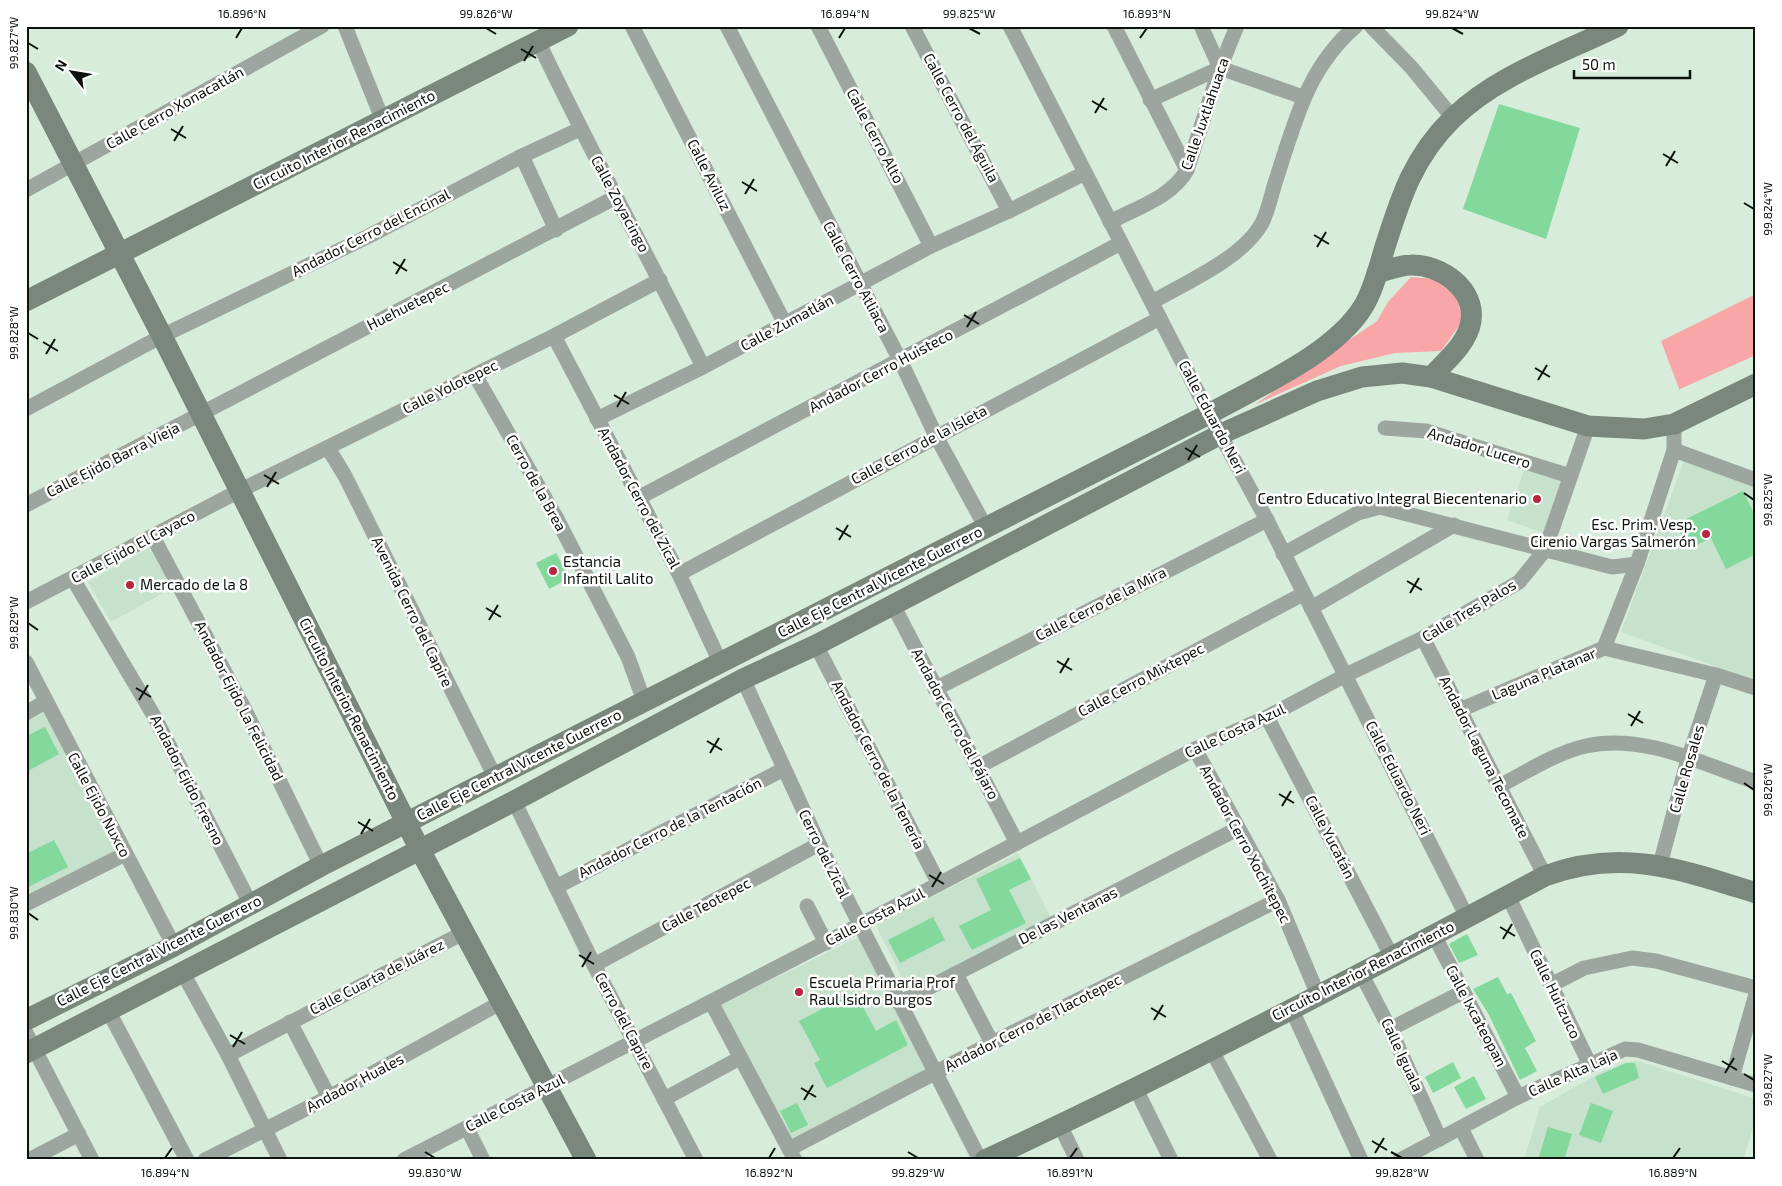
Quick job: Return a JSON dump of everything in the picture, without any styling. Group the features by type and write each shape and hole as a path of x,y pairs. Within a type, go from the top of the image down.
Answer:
{"main road":[{"name":"Circuito Interior Renacimiento","path":"119,254 568,26"},
{"name":"Calle Eje Central Vicente Guerrero","path":"26,1020 174,946 321,866 1210,414 1321,350 1345,329 1363,306 1377,273 1399,203 1419,158 1453,118 1481,96 1512,77 1618,26"},
{"name":"Circuito Interior Renacimiento","path":"26,72 162,336 406,823 586,1160"},
{"path":"26,302 119,254"},
{"path":"1377,273 1410,265 1430,267 1455,280 1463,290 1470,307 1471,322 1459,347 1431,377"},
{"name":"Calle Eje Central Vicente Guerrero","path":"29,1045 109,1012 514,801 743,679 893,606 1221,434 1316,391 1362,378 1402,373 1431,377 1588,426 1644,429 1674,424 1756,384"},
{"name":"Circuito Interior Renacimiento","path":"985,1160 1060,1125 1318,995 1545,876 1569,867 1599,862 1660,865 1756,893"}],"street":[{"name":"Calle Cerro Xonacatlán","path":"26,190 322,26"},
{"path":"345,26 383,121"},
{"name":"Calle Aviluz","path":"632,26 785,324"},
{"name":"Calle Cerro Atliaca","path":"727,26 859,285 901,362 936,436 986,528"},
{"name":"Calle Cerro Alto","path":"818,26 932,246"},
{"name":"Calle Cerro del Águila","path":"912,26 1009,211"},
{"name":"Calle Eduardo Neri","path":"1010,26 1110,222 1267,520 1468,917"},
{"path":"1114,26 1187,170"},
{"path":"1201,26 1220,68"},
{"name":"Calle Juxtlahuaca","path":"1110,222 1171,189 1182,179 1187,170 1220,68 1237,26"},
{"path":"1152,302 1223,261 1243,246 1262,223 1303,97 1336,43 1356,26"},
{"path":"1370,26 1411,67 1453,118"},
{"name":"Calle Zoyacingo","path":"538,41 580,129 704,366"},
{"path":"1150,100 1220,68 1303,97"},
{"name":"Andador Cerro del Encinal","path":"26,409 162,336 369,236 522,156 580,129"},
{"path":"522,156 556,230"},
{"name":"Calle Zumatlán","path":"597,419 704,366 932,246 1009,211 1085,173"},
{"name":"Huehuetepec","path":"200,415 616,197"},
{"name":"Andador Cerro Huisteco","path":"640,497 901,362 1121,243"},
{"name":"Calle Yolotepec","path":"239,491 554,336 660,280"},
{"name":"Calle Cerro de la Isleta","path":"678,574 1160,318"},
{"name":"Andador Cerro del Zical","path":"554,336 640,497 720,662"},
{"name":"Cerro de la Brea","path":"475,375 557,519 628,657 644,701"},
{"name":"Calle Ejido Barra Vieja","path":"26,505 200,415"},
{"name":"Laguna Platanar","path":"1460,710 1604,648 1637,564 1674,450 1674,424"},
{"name":"Calle Tres Palos","path":"1346,675 1423,638 1519,582 1545,550 1588,426"},
{"name":"Andador Lucero","path":"1386,428 1426,431 1570,476"},
{"name":"Avenida Cerro del Capire","path":"328,448 349,485 495,777"},
{"path":"1674,450 1756,480"},
{"name":"Calle Ejido El Cayaco","path":"26,602 239,491"},
{"path":"1283,554 1358,513 1380,507 1612,567 1637,564"},
{"name":"Calle Cerro de la Mira","path":"935,689 1267,520"},
{"path":"1311,608 1454,526"},
{"name":"Andador Ejido La Felicidad","path":"153,537 244,708 321,866"},
{"name":"Andador Ejido Fresno","path":"73,579 154,716 251,904"},
{"name":"Calle Cerro Mixtepec","path":"978,767 1304,594"},
{"name":"Andador Cerro del Pájaro","path":"893,606 1017,843"},
{"name":"Andador Laguna Tecomate","path":"1423,638 1545,876"},
{"name":"Andador Cerro de la Tenería","path":"816,645 939,884"},
{"path":"1604,648 1716,675 1756,688"},
{"name":"Calle Ejido Nuxco","path":"26,662 45,702 174,946"},
{"name":"Calle Costa Azul","path":"404,1160 859,926 1195,749 1267,717 1346,675"},
{"name":"Calle Rosales","path":"1660,865 1688,759 1716,675"},
{"name":"Cerro del Zical","path":"743,679 859,926 980,1160"},
{"path":"26,713 45,702"},
{"name":"Calle Yucatán","path":"1267,717 1392,957"},
{"path":"1499,786 1556,757 1586,746 1612,743 1658,748 1756,782"},
{"name":"Andador Cerro Xochitepec","path":"1195,749 1237,829 1278,900 1318,995"},
{"name":"Andador Cerro de la Tentación","path":"556,886 784,769"},
{"name":"Cerro del Capire","path":"514,801 594,965 696,1160"},
{"name":"De las Ventanas","path":"899,1003 1237,829"},
{"name":"Calle Teotepec","path":"594,965 819,844"},
{"path":"26,904 125,854"},
{"name":"Calle Huitzuco","path":"1508,896 1590,1064"},
{"name":"Andador Cerro de Tlacotepec","path":"792,1154 992,1043 1278,900"},
{"path":"807,906 826,943"},
{"name":"Calle Cuarta de Juárez","path":"228,1055 465,932"},
{"name":"Calle Ixcateopan","path":"1434,935 1518,1097"},
{"path":"1551,985 1584,968 1632,958 1656,961 1756,988"},
{"path":"183,973 267,1129 280,1160"},
{"name":"Calle Iguala","path":"1361,973 1390,1029 1440,1139"},
{"path":"956,974 992,1043"},
{"path":"1390,1029 1463,992"},
{"path":"1732,1078 1756,994"},
{"name":"Andador Huales","path":"205,1160 329,1098 502,1002"},
{"path":"712,1002 792,1154"},
{"path":"1291,1008 1361,1160"},
{"path":"109,1012 187,1160"},
{"path":"290,1022 329,1098"},
{"path":"29,1045 92,1160"},
{"path":"1211,1049 1270,1160"},
{"name":"Calle Alta Laja","path":"1400,1160 1518,1097 1625,1049 1638,1050 1756,1085"},
{"path":"664,1099 740,1058"},
{"path":"1135,1087 1171,1160"},
{"path":"1060,1125 1077,1160"},
{"path":"467,1128 483,1160"},
{"path":"1461,1128 1477,1160"},
{"path":"29,1160 79,1134"}],"shaded area":[{"path":"1411,277 1434,279 1457,296 1463,320 1441,351 1395,353 1341,366 1254,405 1377,321 1388,302"},
{"path":"1756,294 1756,355 1680,389 1680,391 1661,341"},
{"name":"Esc. Prim. Vesp. Cirenio Vargas Salmerón","path":"1684,461 1756,488 1756,681 1621,632"},
{"name":"Centro Educativo Integral Biecentenario","path":"1526,464 1567,478 1547,534 1507,520"},
{"name":"Mercado de la 8","path":"149,548 172,588 111,622 88,582"},
{"path":"43,709 117,851 26,897 26,718"},
{"path":"1018,853 1051,918 909,991 876,926"},
{"path":"859,937 930,1073 790,1146 718,1006"},
{"path":"1638,1061 1756,1099 1756,1118 1743,1160 1524,1160 1540,1107 1603,1071 1626,1062"}],"building":[{"path":"1499,104 1580,128 1546,239 1463,209"},
{"path":"1743,491 1756,518 1756,554 1726,569 1711,538 1688,549 1676,524"},
{"name":"Estancia Infantil Lalito","path":"556,553 570,578 549,589 536,563"},
{"path":"45,727 59,754 26,772 26,736"},
{"path":"54,840 68,867 26,888 26,854"},
{"path":"1020,858 1031,879 1009,890 1026,923 972,950 959,926 991,910 976,879"},
{"path":"933,917 945,940 900,963 888,940"},
{"path":"1467,934 1478,955 1459,963 1449,944"},
{"path":"1498,977 1507,994 1511,993 1536,1041 1525,1048 1537,1071 1520,1080 1489,1015 1473,989"},
{"path":"855,992 876,1031 896,1020 908,1045 827,1088 814,1063 820,1060 799,1021"},
{"path":"1453,1062 1461,1078 1433,1093 1425,1077"},
{"path":"1626,1063 1635,1063 1639,1078 1603,1094 1595,1077"},
{"path":"1474,1076 1486,1099 1466,1109 1454,1087"},
{"path":"797,1103 808,1125 791,1133 780,1111"},
{"path":"1591,1103 1613,1111 1601,1143 1579,1135"},
{"path":"1548,1127 1572,1134 1564,1160 1538,1160"}],"place":[{"name":"Centro Educativo Integral Biecentenario","path":"1537,499"},
{"name":"Esc. Prim. Vesp. Cirenio Vargas Salmerón","path":"1706,534"},
{"name":"Estancia Infantil Lalito","path":"553,571"},
{"name":"Mercado de la 8","path":"130,585"},
{"name":"Escuela Primaria Prof Raul Isidro Burgos","path":"799,992"}]}
